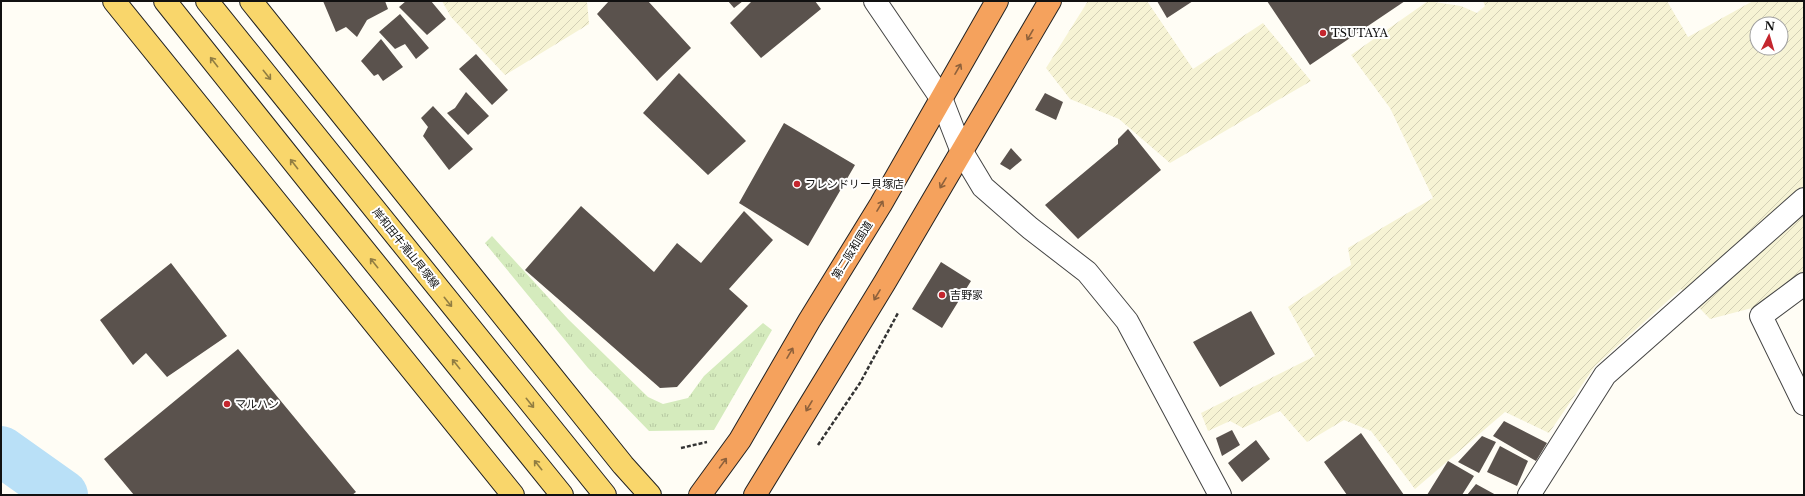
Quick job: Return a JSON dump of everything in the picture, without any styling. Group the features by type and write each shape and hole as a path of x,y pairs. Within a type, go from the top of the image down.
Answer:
{"highway":[{"name":"第二阪和国道","path":"700,495 740,440 809,321 880,204 997,1"},
{"path":"755,495 962,152 1050,1"}],"main road":[{"path":"114,1 513,495"},
{"path":"165,1 562,495"},
{"name":"岸和田牛滝山貝塚線","path":"208,1 605,495"},
{"path":"250,1 613,453 650,495"}],"street":[{"path":"875,1 941,98 962,152 983,186 1030,228 1087,272 1127,322 1220,495"},
{"path":"1528,495 1605,375 1804,199"},
{"path":"1804,284 1761,316 1804,404"}],"shaded area":[{"path":"442,1 587,1 589,24 505,75 451,17"},
{"path":"1088,1 1147,1 1193,69 1263,23 1311,81 1170,163 1119,119 1070,99 1046,68"},
{"path":"1428,1 1461,6 1477,13 1485,6 1483,1 1667,1 1688,37 1753,1 1804,1 1804,272 1752,308 1710,319 1681,289 1595,366 1549,433 1505,412 1415,489 1371,431 1344,420 1307,442 1280,411 1243,428 1230,421 1208,431 1201,413 1315,356 1288,307 1351,265 1348,248 1433,198 1390,108 1351,55"}],"green space":[{"path":"492,236 568,319 648,397 663,404 688,398 704,376 763,323 772,330 714,430 649,431 588,368 485,243"}],"building":[{"path":"323,1 385,1 388,9 367,20 357,37 346,27 336,32"},
{"path":"406,1 431,1 446,19 427,35 399,7"},
{"path":"609,1 648,1 691,48 657,81 597,14"},
{"path":"728,1 743,1 734,8"},
{"path":"752,1 815,1 821,9 761,58 730,23"},
{"path":"1157,1 1193,1 1167,18"},
{"name":"TSUTAYA","path":"1267,1 1405,1 1310,65"},
{"path":"400,14 429,48 416,59 405,44 395,49 379,32"},
{"path":"381,39 403,67 383,81 378,74 374,76 361,61"},
{"path":"476,54 508,90 492,105 459,69"},
{"path":"679,73 746,141 708,175 643,113"},
{"path":"466,92 489,116 468,135 447,113 455,108"},
{"path":"1045,93 1063,102 1056,120 1035,110"},
{"path":"433,106 473,149 449,170 423,136 428,127 421,118"},
{"name":"フレンドリー貝塚店","path":"784,123 855,165 808,246 739,203"},
{"path":"1128,129 1161,170 1078,239 1045,205 1118,144 1118,139"},
{"path":"1011,148 1022,160 1010,170 1000,164"},
{"path":"581,206 654,272 677,243 701,263 744,211 773,240 729,289 748,306 677,387 660,388 525,270"},
{"name":"吉野家","path":"941,262 971,281 942,328 912,309"},
{"path":"171,263 227,336 167,377 146,353 133,365 100,320"},
{"path":"1251,311 1275,354 1220,387 1193,342"},
{"name":"マルハン","path":"238,349 356,492 352,495 134,495 104,459"},
{"path":"1504,421 1547,443 1536,461 1493,436"},
{"path":"1232,430 1240,445 1222,456 1216,438"},
{"path":"1361,433 1404,495 1347,495 1324,462"},
{"path":"1482,436 1496,442 1479,473 1458,462"},
{"path":"1256,440 1270,459 1242,482 1228,463"},
{"path":"1500,446 1528,461 1517,486 1487,472"},
{"path":"1448,461 1474,476 1462,495 1427,495"},
{"path":"1476,484 1496,495 1467,495"}],"waterway":[{"path":"1,451 63,495"}],"place":[{"name":"TSUTAYA","path":"1323,33"},
{"name":"フレンドリー貝塚店","path":"797,184"},
{"name":"吉野家","path":"942,295"},
{"name":"マルハン","path":"227,404"}]}
